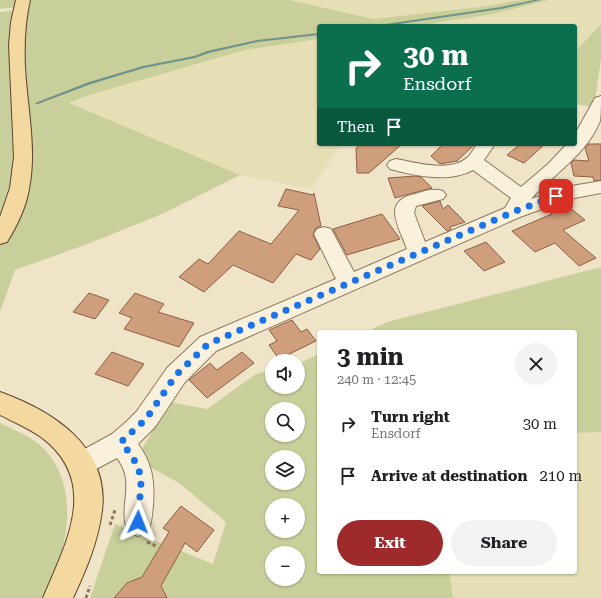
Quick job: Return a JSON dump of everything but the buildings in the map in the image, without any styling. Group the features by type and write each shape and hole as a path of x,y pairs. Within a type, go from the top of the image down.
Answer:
{"main road":[{"path":"0,237 17,201 21,181 22,145 16,37 23,0"},
{"path":"0,403 51,430 62,440 82,465 88,486 87,520 74,564 58,598"}],"street":[{"path":"577,143 594,120 601,101"},
{"path":"396,165 429,170 454,171 473,161 484,146"},
{"path":"517,204 574,146"},
{"path":"473,161 517,204"},
{"path":"82,465 121,442 146,419 176,375 208,344 419,253 517,204 601,187"},
{"path":"419,253 404,213 405,206 410,202 436,195"},
{"path":"324,234 349,283"},
{"path":"121,442 134,457 141,472 142,489 139,502 128,525"}],"path":[{"path":"110,525 128,525"}],"shaded area":[{"path":"289,0 521,0 488,6 374,19"},
{"path":"549,0 601,0 601,24 577,50 577,24 428,24 493,14"},
{"path":"317,39 317,146 341,146 311,189 240,175 68,104 89,95 245,50"},
{"path":"601,432 601,598 453,598 449,574 577,574 577,433"}],"green space":[{"path":"0,0 289,0 374,19 488,6 521,0 549,0 493,14 428,24 317,24 317,39 245,50 89,95 69,103 240,175 162,214 85,245 15,270 0,312 0,12 28,9 29,6 0,9"},
{"path":"601,24 601,59 594,107 577,104 577,50"},
{"path":"601,267 601,432 577,433 577,330 370,330 387,322"},
{"path":"317,355 317,574 449,574 453,598 90,598 115,524 213,564 226,522 179,483 148,466 142,457 143,447 170,402 207,409 256,374 265,372 265,394 305,394 305,361"},
{"path":"0,423 40,445 54,461 62,479 66,499 67,520 64,541 52,580 43,598 0,598"}],"waterway":[{"path":"393,24 501,8 539,0"},
{"path":"37,103 90,83 143,67 195,57 208,52 257,41 317,34"}],"route":[{"path":"138,522 139,502 142,489 141,472 134,457 121,442 146,419 157,405 176,375 208,344 513,212 556,196"}]}
